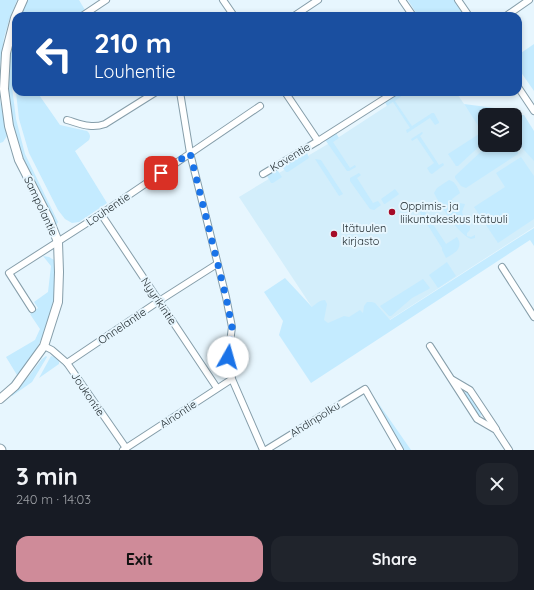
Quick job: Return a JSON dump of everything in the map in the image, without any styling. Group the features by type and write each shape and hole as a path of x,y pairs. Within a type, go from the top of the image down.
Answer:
{"street":[{"name":"Sampolantie","path":"18,12 23,0"},
{"path":"88,12 106,0"},
{"path":"224,0 232,12"},
{"path":"300,12 318,0"},
{"path":"402,0 410,12"},
{"path":"458,0 466,12"},
{"path":"512,12 529,0"},
{"name":"Sampolantie","path":"0,399 15,386 44,346 58,302 59,272 58,242 49,219 19,160 9,126 4,89 6,53 12,30"},
{"path":"522,92 532,103 534,111"},
{"path":"68,120 97,127 105,124 150,96"},
{"path":"181,96 190,153 226,297 232,327 228,357 232,379 264,450"},
{"path":"288,96 318,141"},
{"name":"Kaventie","path":"263,174 389,96"},
{"name":"Louhentie","path":"32,309 9,273 101,214 260,106"},
{"name":"Nyyrikintie","path":"101,214 217,388"},
{"name":"Onnelantie","path":"68,363 159,301 217,264"},
{"path":"502,267 534,317"},
{"name":"Joukontie","path":"44,346 52,350 68,363 124,449"},
{"path":"430,346 477,419 496,430"},
{"name":"Ainontie","path":"124,449 232,379"},
{"path":"452,379 470,390 509,450"},
{"name":"Ahdinpolku","path":"264,450 365,388 400,450"}],"shaded area":[{"path":"0,0 17,0 4,38 0,65"},
{"path":"26,0 79,0 85,10 84,12 21,12"},
{"path":"408,0 454,0 462,12 416,12"},
{"path":"12,43 12,96 16,119 25,154 58,222 56,225 54,224 21,153 12,122 8,88 9,55"},
{"path":"534,44 534,91 522,74 522,52"},
{"path":"16,96 40,96 60,125 87,131 90,137 89,140 75,151 107,203 79,222 72,223 65,219 58,210 29,153 19,119"},
{"path":"392,96 402,96 395,101 412,126 432,113 434,113 439,123 435,125 430,118 407,133 406,130 410,128 393,102 387,106 385,101"},
{"name":"Oppimis- ja liikuntakeskus Itätuuli","path":"402,96 459,96 478,125 478,152 522,152 522,119 534,137 534,227 341,351 239,197 333,141"},
{"path":"0,100 7,136 3,142 0,143"},
{"path":"464,104 494,108 478,108 478,126"},
{"path":"522,115 524,115 534,131 534,161 522,148"},
{"path":"422,132 423,133 420,136 439,165 443,163 444,165 432,174 427,168 434,163 417,138 412,141 411,139"},
{"path":"336,133 339,138 333,142 350,168 355,165 356,167 349,171 347,171 326,141 326,139"},
{"path":"478,135 478,147 458,166 456,166 448,154"},
{"path":"306,150 309,158 286,172 283,168 284,165"},
{"path":"481,152 518,152 518,154 466,188 461,186 455,176"},
{"path":"521,157 534,176 534,219 498,243 474,207 505,187 496,173"},
{"path":"315,159 321,160 343,194 339,196"},
{"path":"276,170 282,177 271,183 267,176"},
{"path":"359,173 361,175 357,178 373,203 378,201 381,205 374,210 370,209 350,181 350,178"},
{"path":"449,180 455,183 460,193 452,199 453,202 465,204 462,212 466,225 470,226 467,236 471,237 475,235 475,238 471,239 466,237 461,232 445,212 434,193 437,188"},
{"path":"395,189 399,194 384,204 381,199"},
{"path":"419,207 423,209 446,244 457,237 460,244 458,250 446,258 442,248 417,208"},
{"path":"534,228 534,246 530,240 311,383 279,335 283,321 264,292 285,278 312,307 319,301 325,300 327,304 324,320 328,323 344,316 349,317 360,310 363,313 364,306 367,302 375,303 390,320"},
{"path":"43,256 54,260 55,282 52,306 46,328 35,352 29,362 17,375 6,357 35,340 40,329 30,314 38,308 34,302 48,292 51,266"},
{"path":"447,262 456,276 438,288 429,275"},
{"path":"423,279 430,288 412,298 391,316 389,316 380,306"},
{"path":"46,356 47,357 32,382 12,396 11,395"},
{"path":"51,356 58,358 59,364 39,378"},
{"path":"465,392 470,393 482,412 481,416 477,415 465,396"},
{"path":"374,397 411,450 404,450 373,398"}],"place":[{"name":"Oppimis- ja liikuntakeskus Itätuuli","path":"392,212"},
{"name":"Itätuulen kirjasto","path":"334,234"}],"route":[{"path":"161,173 190,153 226,297 232,327 228,357"}]}
